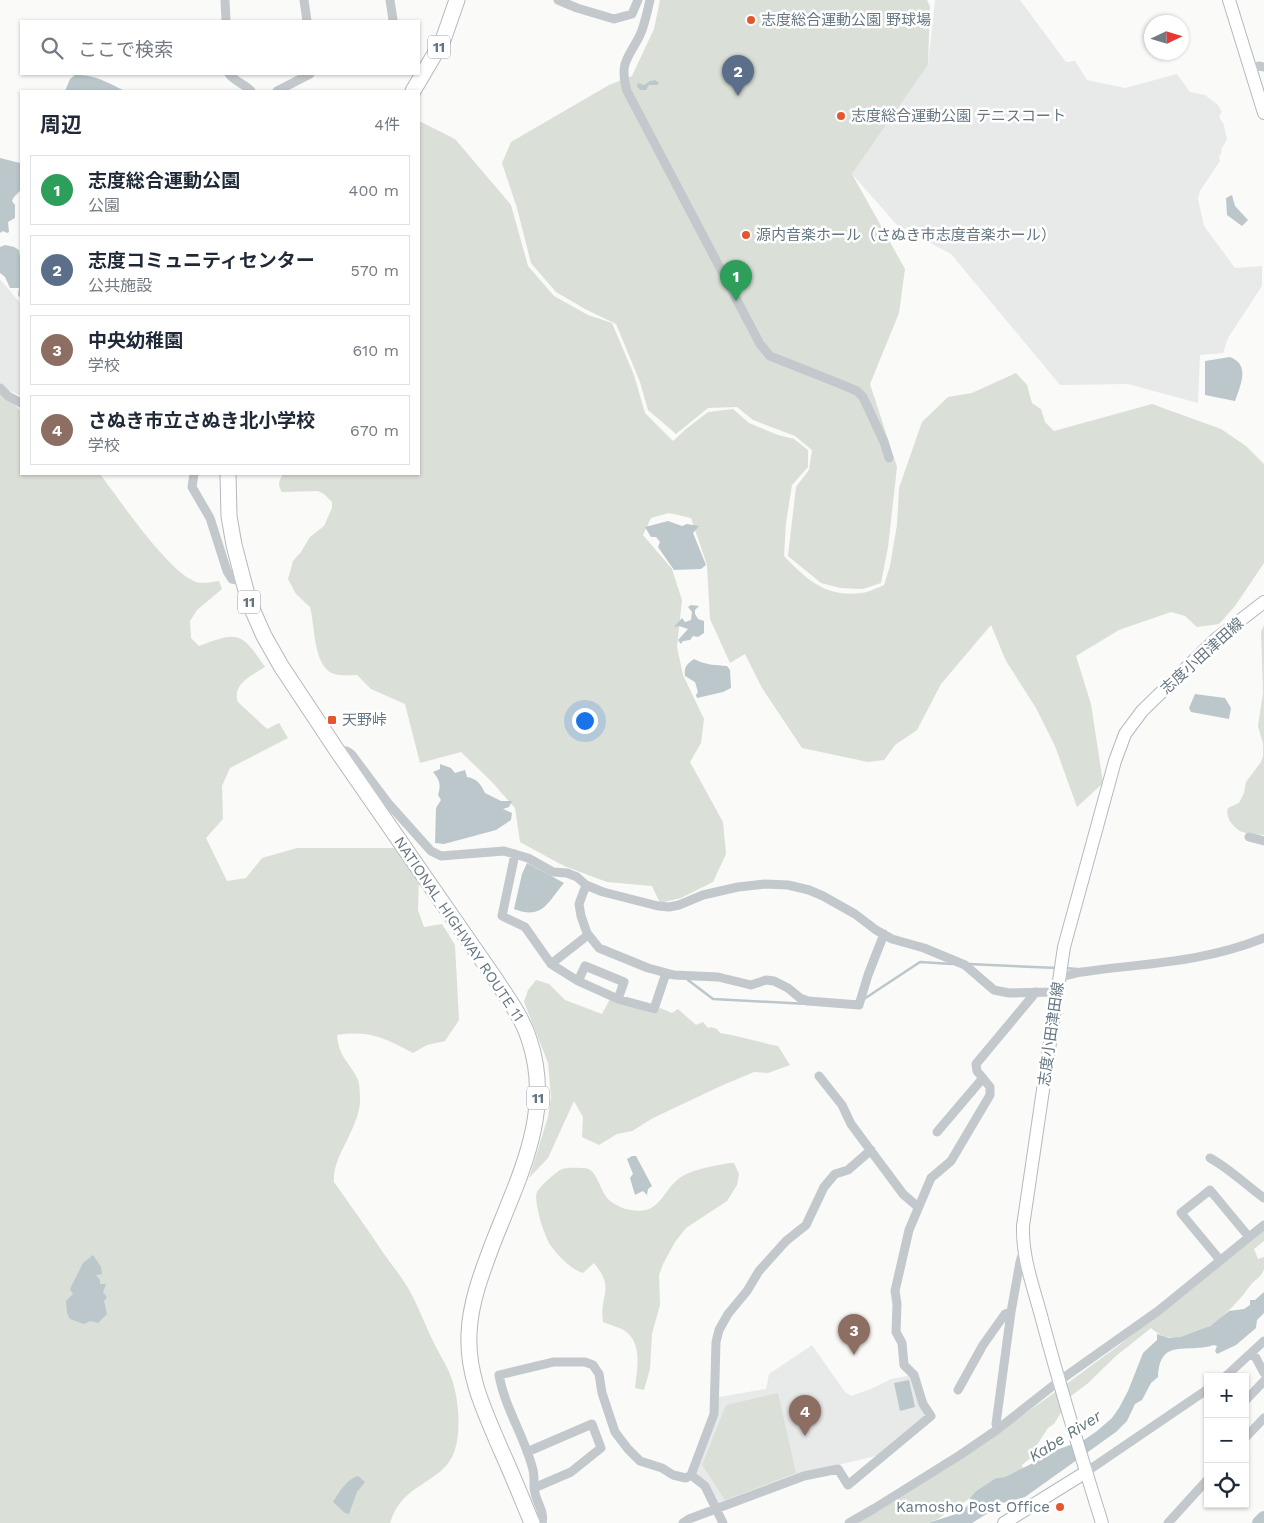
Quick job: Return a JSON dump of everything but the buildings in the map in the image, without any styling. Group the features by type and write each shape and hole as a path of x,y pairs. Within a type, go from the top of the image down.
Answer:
{"highway":[{"name":"11","path":"414,90 443,40 458,0"},
{"name":"NATIONAL HIGHWAY ROUTE 11","path":"228,475 229,516 242,581 264,636 281,666 338,752 496,980 519,1016 529,1039 538,1082 538,1104 534,1132 526,1158 482,1271 472,1310 469,1341 470,1365 482,1405 532,1523"}],"main road":[{"path":"1229,0 1264,113"},
{"name":"志度小田津田線","path":"1102,1523 1060,1384 1024,1251 1023,1226 1059,978 1071,917 1125,734 1142,711 1216,639 1264,602"},
{"path":"1004,1523 1085,1468"}],"street":[{"path":"225,0 226,20"},
{"path":"304,0 307,20"},
{"path":"390,0 393,20"},
{"path":"558,0 614,19 632,14 638,0"},
{"path":"650,0 640,35 623,66 627,91 760,344 770,356 857,391 863,396 884,442 888,458"},
{"path":"1251,70 1259,66 1264,67"},
{"path":"230,75 250,90"},
{"path":"278,90 308,75"},
{"path":"0,388 8,396 20,402"},
{"path":"194,475 192,487 210,518 227,571 232,579 242,581"},
{"path":"338,752 344,750 352,755 388,803 431,851 441,856 504,851 528,858 553,872 567,872 577,876 586,885 612,894 669,907 703,895 738,887 765,884 788,885 809,890 823,896 855,914 892,939 924,948 965,965 994,990 1008,993 1057,992"},
{"path":"1249,837 1264,842"},
{"path":"515,854 502,916 524,927 551,964 578,981 618,999 654,1009 666,973"},
{"path":"586,885 579,904 581,916 588,935 599,948 648,968 674,975 718,978 751,985 766,980 774,981 808,1001 859,1004 884,934"},
{"path":"551,964 588,935"},
{"path":"1059,978 1079,972 1153,965 1208,956 1239,948 1264,938"},
{"path":"578,981 585,966 624,982 618,999"},
{"path":"683,1523 804,1476 838,1469 848,1485 932,1416 923,1404 914,1376 904,1365 902,1344 895,1326 896,1291 904,1244 931,1178 950,1161 990,1095 990,1087 977,1071 976,1064 1036,992"},
{"path":"819,1076 842,1105 851,1124 903,1194 918,1207"},
{"path":"937,1132 983,1078"},
{"path":"542,1523 543,1515 534,1488 534,1473 528,1452 502,1391 498,1375 553,1362 585,1362 593,1365 599,1374 602,1393 614,1432 628,1449 640,1461 686,1478 691,1475 716,1404 716,1342 719,1330 728,1314 747,1291 759,1271 786,1241 806,1225 824,1187 835,1174 848,1170 871,1150"},
{"path":"1210,1158 1224,1166 1242,1183 1264,1198"},
{"path":"1220,1260 1181,1213 1210,1190 1249,1237"},
{"path":"849,1523 960,1455 998,1429 1158,1311 1264,1225"},
{"path":"998,1429 996,1424 1012,1312 1020,1262 1024,1251"},
{"path":"958,1390 983,1345 1006,1314 1012,1312"},
{"path":"1228,1373 1264,1341"},
{"path":"1251,1353 1264,1373"},
{"path":"1249,1397 1264,1381"},
{"path":"1085,1468 1204,1392"},
{"path":"1249,1434 1264,1418"},
{"path":"528,1452 592,1424 601,1448 571,1472 534,1488"},
{"path":"691,1475 705,1486 723,1523"},
{"path":"1168,1523 1204,1483"}],"shaded area":[{"path":"660,0 927,0 930,6 928,65 852,174 905,269 899,313 870,384 897,467 888,547 881,583 863,589 840,588 821,583 788,556 796,487 809,470 812,450 795,436 753,420 737,407 708,408 676,434 648,410 640,382 616,324 556,292 531,263 517,208 502,163 511,142 609,85 632,76 654,29"},
{"path":"935,0 1020,0 1066,62 1075,61 1087,80 1125,88 1177,74 1190,92 1205,95 1218,105 1222,112 1219,117 1224,125 1227,140 1221,149 1220,161 1200,191 1198,199 1204,226 1235,268 1262,266 1262,286 1228,338 1223,353 1200,355 1198,403 1128,384 1060,385 951,254 897,225 852,174 928,65"},
{"path":"75,75 82,75 107,82 123,90 65,90 70,79"},
{"path":"655,80 659,83 657,85 649,85 646,90 640,90 637,86 638,83 644,85"},
{"path":"420,122 455,139 511,205 528,266 554,296 588,315 612,323 634,375 645,413 673,441 708,412 733,409 749,423 778,435 794,439 808,450 808,467 792,485 786,523 784,556 800,572 827,590 849,594 873,590 884,585 890,566 897,525 899,488 922,422 948,397 972,393 1016,373 1027,385 1032,403 1041,409 1045,422 1054,431 1152,404 1221,429 1246,446 1264,464 1264,563 1235,606 1219,624 1197,627 1185,616 1171,612 1119,630 1076,656 1091,704 1103,783 1077,807 1055,746 1036,708 1006,661 991,625 941,684 917,730 895,745 884,760 868,762 802,748 762,688 745,654 730,663 710,619 707,565 691,518 669,513 651,518 643,535 672,569 682,600 677,647 683,675 704,719 701,743 690,762 723,822 726,854 713,882 681,898 660,903 652,886 607,882 564,866 520,842 515,808 461,752 420,763 405,704 371,689 357,675 336,675 327,670 318,654 310,607 296,594 288,579 293,561 310,537 324,526 332,508 332,502 318,491 282,492 279,487 282,475 420,475"},
{"path":"0,158 20,163 20,190 12,201 15,205 15,218 8,222 9,232 3,231 0,233"},
{"path":"1232,195 1235,206 1248,220 1242,226 1227,215 1226,198"},
{"path":"5,245 19,250 20,298 18,295 19,288 10,288 5,277 0,273 0,247"},
{"path":"0,279 20,303 20,396 4,388 0,383"},
{"path":"1230,357 1240,365 1242,370 1241,383 1235,401 1205,395 1205,361"},
{"path":"0,390 20,410 20,475 101,475 158,550 185,576 196,582 219,581 222,589 197,610 190,621 191,638 199,646 223,638 238,638 250,647 265,667 240,685 237,696 238,702 267,729 279,723 288,738 230,768 222,786 223,819 206,838 227,881 246,878 262,858 297,848 399,848 419,877 418,910 424,927 442,924 455,945 459,1020 445,1041 427,1045 413,1053 376,1036 358,1034 337,1035 342,1054 358,1080 360,1102 355,1123 334,1172 334,1182 412,1295 454,1385 458,1405 458,1437 453,1455 447,1465 403,1500 390,1523 0,1523"},
{"path":"668,521 682,526 687,524 699,526 693,533 706,565 701,569 674,570 658,547 660,542 656,537 651,537 645,527"},
{"path":"691,605 699,606 695,610 695,614 698,619 704,621 704,633 698,637 693,636 690,640 683,641 681,644 678,640 688,629 679,626 674,627 682,618 685,622 691,620 692,612 688,607"},
{"path":"1264,625 1264,835 1240,831 1230,821 1227,811 1228,808 1239,803 1244,793 1246,782 1261,762 1263,756 1263,744 1258,726 1263,693 1261,632"},
{"path":"694,659 706,664 727,666 730,670 731,688 723,692 697,698 698,692 695,682 685,676 686,666"},
{"path":"1195,694 1225,698 1231,708 1229,719 1191,712 1189,708"},
{"path":"440,764 451,768 455,773 465,770 467,777 478,782 485,793 501,801 512,801 509,807 503,809 512,813 511,820 496,830 444,844 435,843 436,808 441,800 438,795 439,783 433,772 440,769"},
{"path":"527,863 564,883 544,908 532,912 514,909 522,874"},
{"path":"536,980 549,984 565,1000 602,1014 610,999 654,1014 660,1008 672,1013 678,1009 696,1025 703,1022 708,1028 717,1029 720,1033 778,1046 790,1065 768,1073 754,1072 653,1118 632,1131 617,1134 599,1145 582,1137 583,1117 574,1101 548,1158 529,1178 548,1117 551,1097 548,1063 524,1002 528,990"},
{"path":"636,1156 652,1186 648,1189 647,1195 643,1191 635,1195 630,1178 633,1174 627,1159"},
{"path":"734,1163 739,1174 737,1185 727,1201 686,1228 675,1242 663,1264 659,1275 660,1305 652,1334 650,1369 644,1390 635,1388 637,1350 631,1336 625,1331 603,1322 602,1312 605,1286 601,1272 594,1263 583,1273 574,1269 554,1250 540,1220 536,1197 537,1192 548,1179 562,1169 585,1168 593,1172 611,1202 626,1209 638,1211 649,1209 657,1204 675,1182 686,1174"},
{"path":"1264,1228 1264,1241 1254,1249 1258,1259 1264,1257 1263,1272 1231,1309 1219,1319 1191,1335 1177,1338 1164,1336 1151,1328 1071,1396 1054,1424 1048,1428 1035,1448 1033,1456 1022,1465 1023,1469 1005,1477 996,1478 976,1491 963,1503 959,1503 938,1519 928,1523 857,1523 961,1458 1047,1398 1118,1346"},
{"path":"93,1255 101,1267 102,1274 96,1275 100,1280 100,1284 106,1284 103,1292 107,1297 104,1301 107,1314 98,1323 90,1321 84,1324 70,1319 67,1313 66,1301 73,1294 70,1289 83,1263"},
{"path":"1264,1292 1264,1313 1257,1320 1256,1328 1236,1345 1217,1354 1215,1351 1217,1346 1214,1345 1176,1349 1169,1352 1164,1356 1160,1365 1158,1377 1151,1383 1142,1400 1135,1404 1127,1421 1116,1432 1025,1497 995,1505 988,1513 972,1523 928,1523 962,1512 976,1491 996,1478 1005,1477 1043,1458 1048,1453 1084,1440 1097,1431 1112,1418 1119,1408 1143,1353 1157,1340 1157,1334 1169,1338 1181,1337 1210,1326 1229,1311 1244,1309 1250,1305 1250,1300 1255,1300"},
{"path":"812,1345 845,1392 851,1396 891,1379 912,1375 927,1416 880,1455 800,1474 719,1505 694,1474 719,1397 766,1389 769,1374"},
{"path":"909,1380 915,1407 900,1411 894,1383"},
{"path":"778,1393 796,1473 725,1500 702,1465 726,1405"},
{"path":"358,1476 365,1482 357,1492 349,1514 345,1513 333,1502 347,1483"}],"waterway":[{"path":"864,999 920,962 952,964"},
{"path":"968,964 1057,968"},
{"path":"1065,968 1077,969"},
{"path":"688,980 713,999 808,1004"},
{"path":"1259,1523 1264,1518"}],"place":[{"name":"志度総合運動公園 野球場","path":"751,20"},
{"name":"志度コミュニティセンター","path":"738,96"},
{"name":"志度総合運動公園 テニスコート","path":"841,116"},
{"name":"源内音楽ホール（さぬき市志度音楽ホール）","path":"746,235"},
{"name":"志度総合運動公園","path":"736,301"},
{"name":"天野峠","path":"332,720"},
{"name":"中央幼稚園","path":"854,1355"},
{"name":"さぬき市立さぬき北小学校","path":"805,1436"},
{"name":"Kamosho Post Office","path":"1060,1507"}],"water label":[{"name":"Kabe River","path":"1065,1436"}]}
